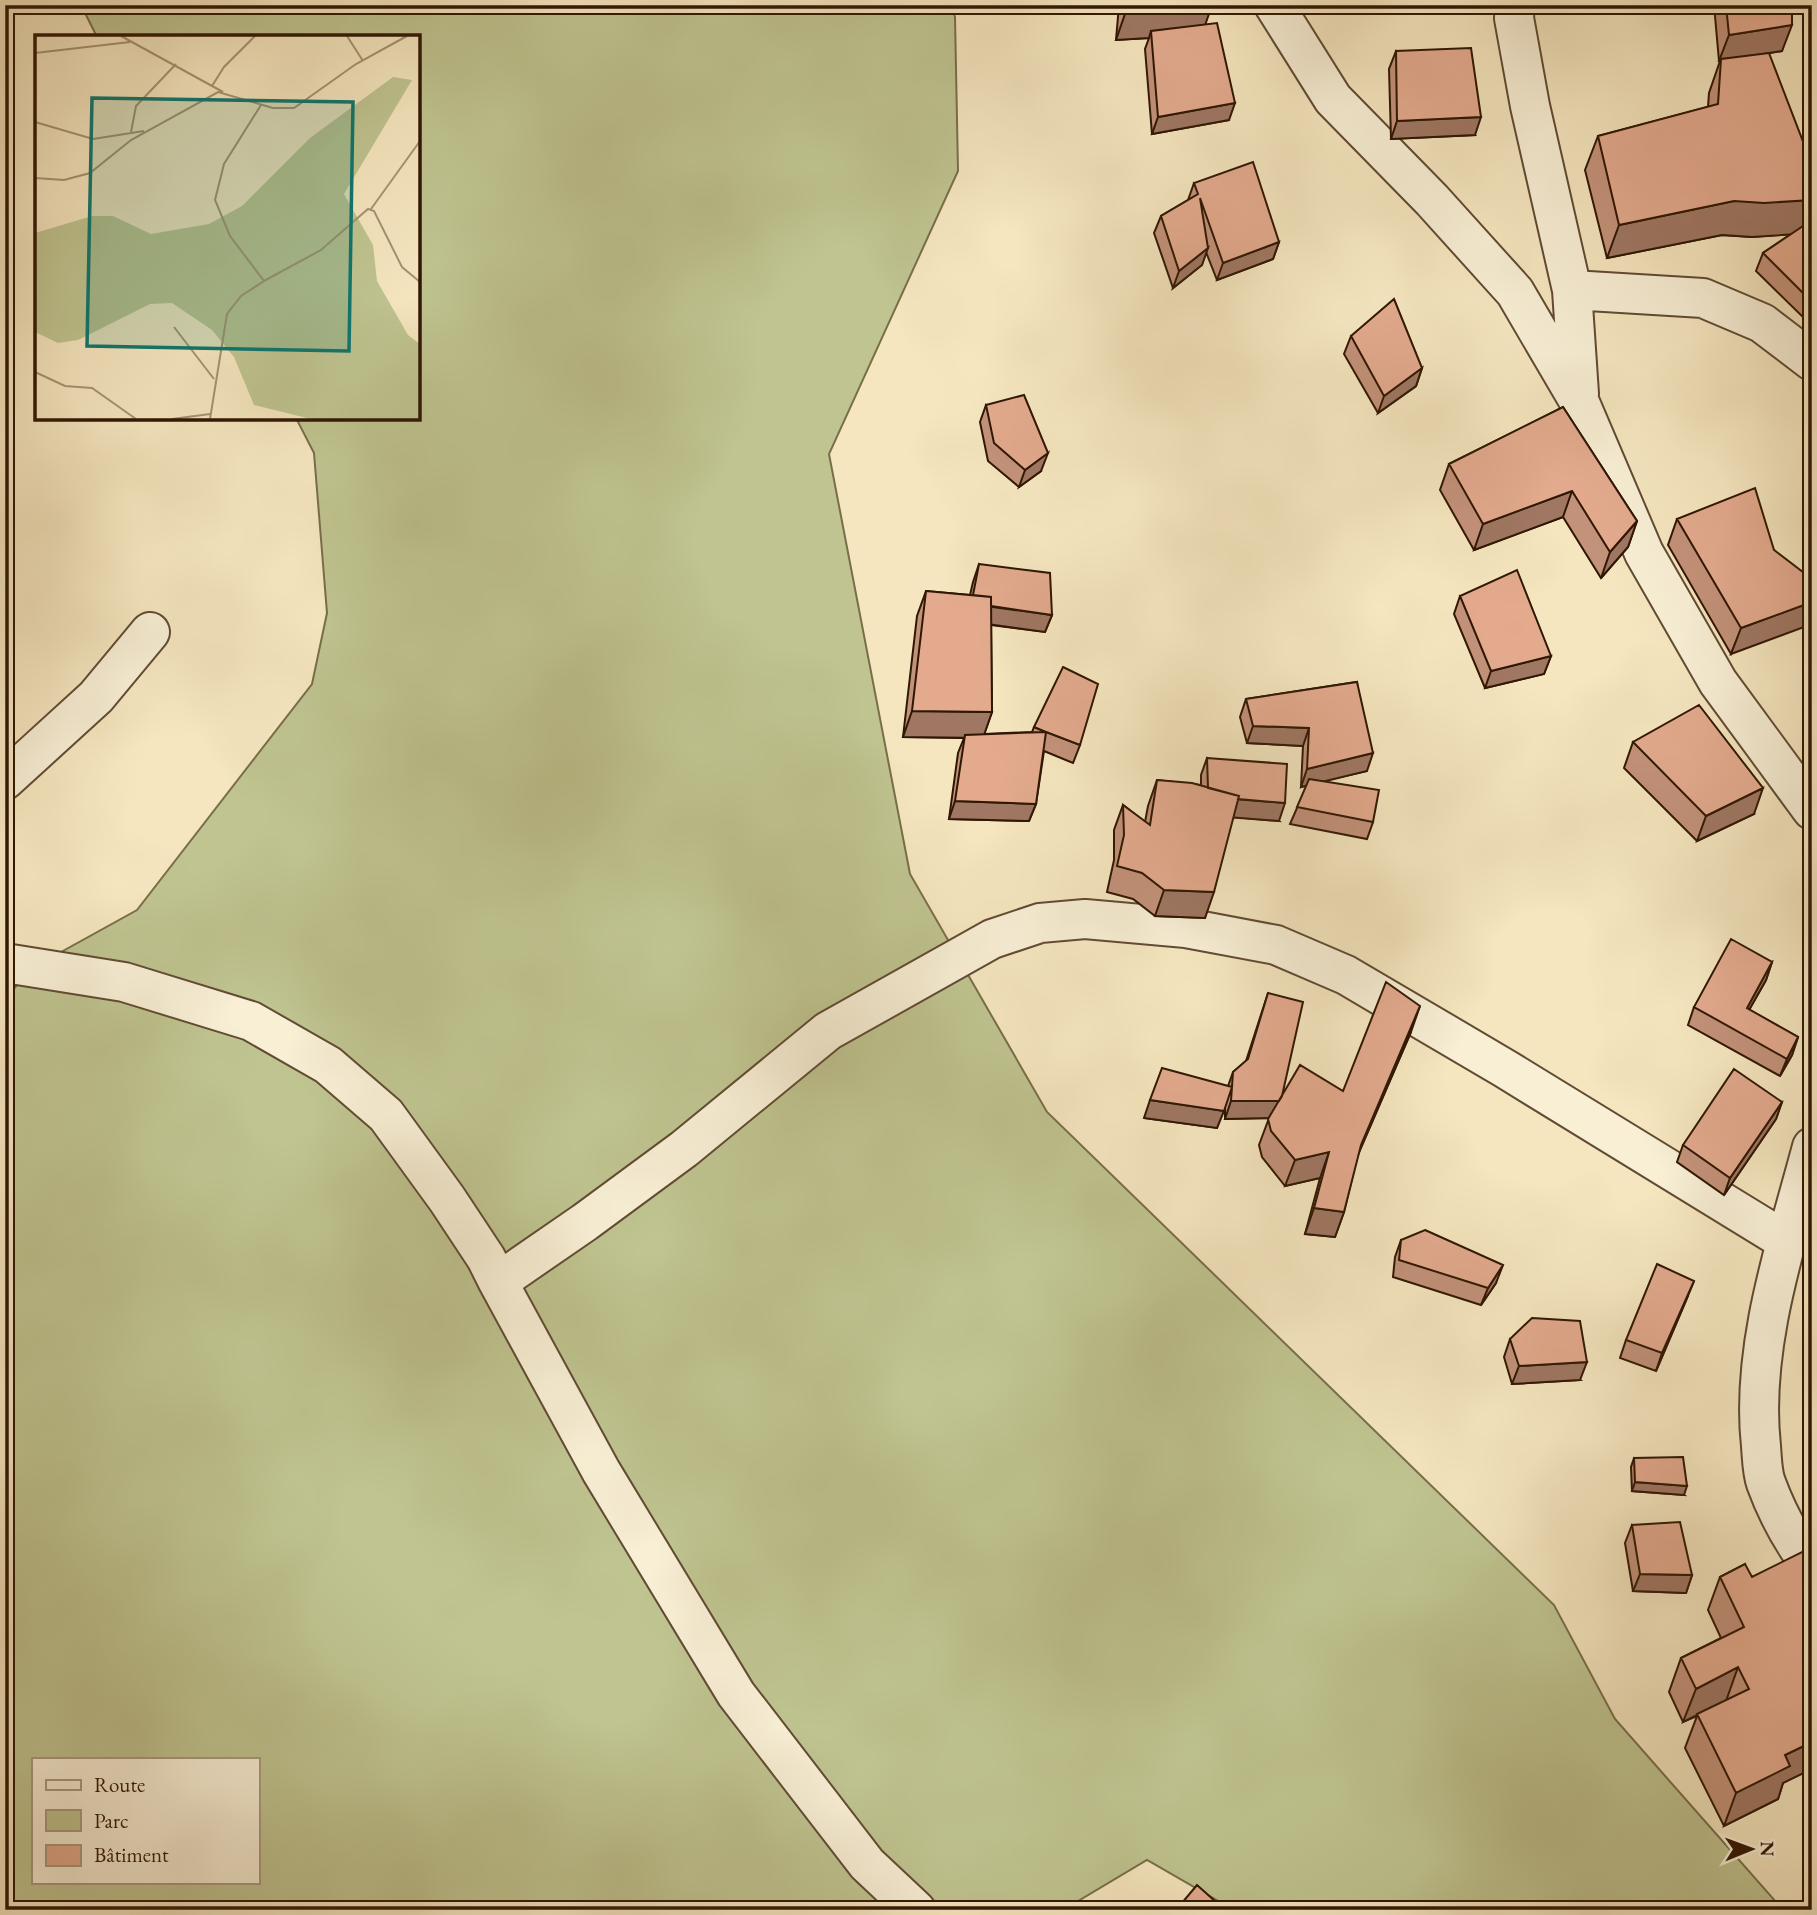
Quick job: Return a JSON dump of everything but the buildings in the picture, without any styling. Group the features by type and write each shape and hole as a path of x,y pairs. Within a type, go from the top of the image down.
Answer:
{"street":[{"path":"1274,5 1333,99 1432,200 1515,292 1580,403 1651,565 1718,682 1812,810"},
{"path":"1515,5 1514,18 1530,106 1573,290 1580,403"},
{"path":"1573,290 1703,298 1762,323 1812,361"},
{"path":"5,780 96,697 150,632"},
{"path":"498,1282 684,1149 828,1031 992,939 1040,923 1085,919 1186,928 1276,945 1346,975 1516,1075 1786,1241"},
{"path":"5,963 124,982 251,1021 328,1065 386,1115 486,1258 601,1471 736,1694 867,1864 916,1910"},
{"path":"1812,1147 1786,1241 1766,1331 1758,1416 1765,1480 1791,1539 1812,1567"}],"green space":[{"path":"81,5 951,5 955,17 958,171 829,454 910,874 1047,1112 1554,1605 1615,1719 1783,1910 1234,1910 1147,1860 1063,1910 5,1910 5,998 34,967 137,910 312,684 327,613 314,453 297,420 420,420 420,35 96,35"}]}
